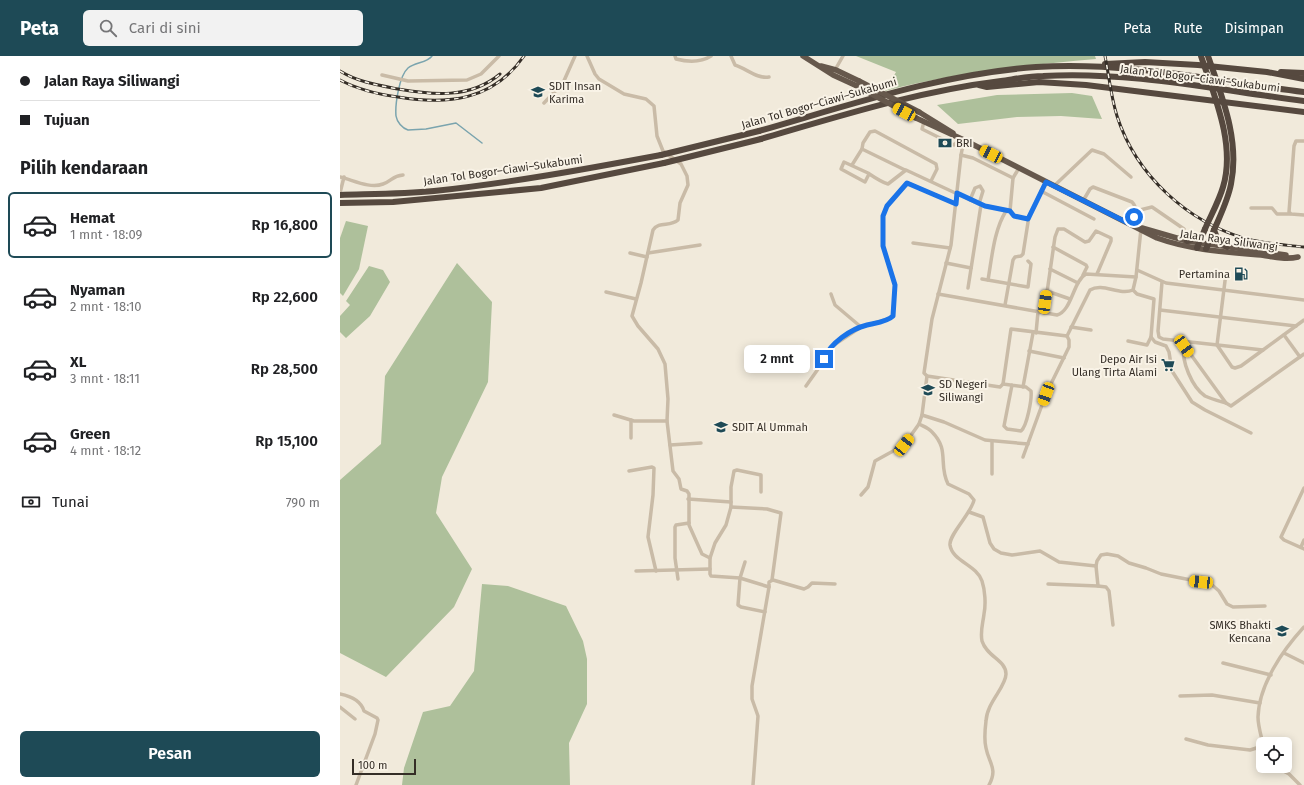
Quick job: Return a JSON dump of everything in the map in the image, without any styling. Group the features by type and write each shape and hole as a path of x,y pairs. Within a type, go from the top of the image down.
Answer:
{"highway":[{"name":"Jalan Raya Siliwangi","path":"803,56 1083,201 1163,240 1281,258 1301,258"},
{"path":"1198,246 1224,186 1226,147 1223,126 1201,56"},
{"path":"1207,247 1231,185 1233,150 1230,127 1208,56"},
{"path":"1094,67 1107,64 1145,62 1267,72 1304,73"},
{"name":"Jalan Tol Bogor–Ciawi–Sukabumi","path":"340,194 434,191 540,177 661,155 759,131 914,87 998,71 1037,67 1094,67 1186,74 1242,84 1304,92"},
{"path":"1267,72 1304,79"},
{"name":"Jalan Tol Bogor–Ciawi–Sukabumi","path":"340,203 393,202 434,199 542,188 664,163 760,139 880,105 975,84 1042,76 1094,76 1179,83 1240,93 1304,101"},
{"path":"975,84 987,87 1039,82 1086,86 1304,112"},
{"name":"Jalan Raya Siliwangi","path":"917,115 924,122 960,138"},
{"name":"Jalan Raya Siliwangi","path":"1139,228 1187,241 1198,246"},
{"path":"1214,230 1218,240 1227,247"},
{"path":"1187,241 1204,232"},
{"name":"Jalan Raya Siliwangi","path":"1207,247 1227,247 1276,253 1301,258"}],"street":[{"path":"382,75 408,81 452,81 473,78 480,74 499,56"},
{"path":"544,103 563,83 575,56"},
{"path":"587,56 594,74 602,81 624,94 644,98 652,103 655,109 657,136 663,151 681,164 686,173 688,185 680,203 678,220 674,223 659,225 654,228 652,232 648,255 632,312 633,319 658,349 665,364 668,399 667,421 674,473 679,479 681,489 688,492 689,523 702,554 710,558"},
{"path":"675,56 676,59 697,62 711,56"},
{"path":"731,56 736,65 745,68 761,78 769,77"},
{"path":"835,72 843,56"},
{"path":"924,122 922,130 954,146 960,138"},
{"path":"852,166 870,132 875,131 936,164 937,169 931,181"},
{"path":"861,495 868,487 875,461 904,445 919,424 922,415 927,376 924,373 932,319 950,248 961,155 960,138"},
{"path":"1290,214 1294,146 1296,141 1304,141"},
{"path":"862,149 980,205 1008,211 1014,216 1028,219"},
{"path":"1054,186 1092,150 1104,154 1131,177"},
{"path":"961,155 976,159 1013,178"},
{"path":"839,173 844,162 888,184 905,170"},
{"path":"988,280 998,228 1001,219 1008,211 1013,178 1019,168"},
{"path":"841,169 865,182 869,174"},
{"path":"340,194 342,177 360,183 381,184 395,176 403,175"},
{"path":"1005,305 1013,259 1023,254 1028,219 1046,182"},
{"path":"806,386 821,365 829,349 851,332 861,327 892,318 895,292 894,282 883,246 883,216 887,206 908,183 956,204"},
{"path":"968,288 983,191 980,186 975,188 970,200"},
{"path":"1083,201 1090,189 1095,187 1132,202 1135,205 1136,211 1130,224"},
{"path":"1041,191 1094,219"},
{"path":"1136,211 1152,207 1184,229"},
{"path":"1251,208 1272,208 1277,214 1304,215"},
{"path":"1044,313 1053,247 1056,232 1059,228 1085,242 1089,241 1096,231 1111,238 1097,274"},
{"path":"1133,290 1137,270 1139,228"},
{"path":"913,243 950,248"},
{"path":"630,253 648,255 700,245"},
{"path":"938,294 1054,315 1062,314 1083,275 1086,265 1053,247"},
{"path":"982,279 1028,286 1031,264 1028,261"},
{"path":"946,263 971,268"},
{"path":"1050,269 1078,283"},
{"path":"1137,270 1166,283 1304,300"},
{"path":"1083,275 1088,273 1136,277"},
{"path":"1226,273 1217,345 1232,367 1235,368 1241,366 1304,320"},
{"path":"1162,282 1158,334 1163,339 1263,350"},
{"path":"1023,457 1046,394 1064,358 1069,344 1067,336 1090,290 1094,287 1125,291 1133,290"},
{"path":"1128,341 1147,345 1151,337 1155,300 1152,297 1137,294 1133,290"},
{"path":"1047,291 1070,299"},
{"path":"606,292 636,299"},
{"path":"831,294 835,305 861,327"},
{"path":"1160,310 1296,326"},
{"path":"1023,387 1038,312"},
{"path":"1071,327 1091,330"},
{"path":"1003,384 1011,329 1067,336"},
{"path":"1151,337 1158,334"},
{"path":"1284,335 1300,358"},
{"path":"1151,337 1155,342 1166,346 1169,352 1172,370 1196,406 1251,433"},
{"path":"1181,340 1226,403"},
{"path":"1184,346 1184,363 1200,390 1208,397 1226,403 1230,406 1234,406 1304,354"},
{"path":"1029,351 1064,358"},
{"path":"927,376 999,387 1003,384 1012,385 1029,389 1031,395 1025,427 1021,431 1006,429 1004,424 1012,385"},
{"path":"614,415 631,420 667,421"},
{"path":"922,415 944,422 977,437 992,441 1028,444"},
{"path":"631,420 631,438"},
{"path":"919,424 931,431 942,445 944,471 948,484 974,498 969,512 951,538 950,545 957,557 976,572 981,579 985,608 981,628 982,640 989,654 1003,665 1006,673 1004,682 990,704 986,716 985,746 994,772 989,785"},
{"path":"992,441 992,474"},
{"path":"670,445 701,443"},
{"path":"629,471 651,467 654,468 654,495 648,537 656,571"},
{"path":"761,492 761,475 735,470 730,487 731,505 726,528 715,543 710,558 709,573 711,576 740,578 769,587"},
{"path":"1304,488 1281,537 1284,540 1302,548 1304,540"},
{"path":"688,499 781,513 772,580 769,582 752,686 752,698 758,716 753,785"},
{"path":"969,512 983,517 990,543 994,549 1001,553 1012,555 1040,551 1059,562 1096,566"},
{"path":"678,579 676,569 675,526 689,523"},
{"path":"1098,586 1096,562 1101,555 1107,554 1118,556 1129,563 1158,573 1210,584 1219,591 1227,604 1233,607 1265,606"},
{"path":"745,562 740,578 738,605 765,612"},
{"path":"636,571 710,569"},
{"path":"772,580 804,589 813,583 835,584"},
{"path":"1048,584 1098,586 1108,589 1113,625"},
{"path":"1261,737 1258,721 1260,703 1271,675 1284,653 1304,627"},
{"path":"1284,653 1304,663"},
{"path":"1223,664 1271,675"},
{"path":"340,694 350,696 362,705 364,711 378,719 356,785"},
{"path":"1180,696 1212,695 1260,703"},
{"path":"340,707 355,719"},
{"path":"1186,739 1208,745 1250,750 1256,748"},
{"path":"1286,773 1300,785"}],"green space":[{"path":"856,56 1095,56 1096,59 990,70 938,79 885,91 896,72"},
{"path":"1072,93 1092,96 1102,119 1061,116 1017,117 958,124 937,105 997,95"},
{"path":"346,221 368,226 359,269 343,296 340,293 340,238"},
{"path":"457,263 492,302 488,382 442,477 436,513 472,569 454,607 386,677 340,653 340,480 381,444 385,376"},
{"path":"369,266 383,270 390,282 370,316 346,338 340,332 340,316 350,305 346,301"},
{"path":"482,584 508,586 566,606 583,641 587,659 587,704 569,743 570,785 402,785 404,768 423,712 450,706 474,671"}],"waterway":[{"path":"432,56 427,60 408,68 402,77 396,105 396,116 399,123 408,130 426,129 456,123 482,143"}],"railway":[{"path":"340,80 361,89 390,96 434,100 451,99 468,96 483,91 498,83 512,71 524,56"},
{"path":"1105,56 1115,109 1126,138 1137,158 1167,193 1204,221 1225,231 1254,241 1304,247"},
{"path":"340,71 354,78 375,84 424,93 451,93 464,91 476,88 500,74"}],"place":[{"name":"SDIT Insan Karima","path":"538,92"},
{"name":"BRI","path":"945,143"},
{"name":"Pertamina","path":"1241,274"},
{"name":"Depo Air Isi Ulang Tirta Alami","path":"1168,365"},
{"name":"SD Negeri Siliwangi","path":"928,390"},
{"name":"SDIT Al Ummah","path":"721,427"},
{"name":"SMKS Bhakti Kencana","path":"1282,631"}],"route":[{"path":"824,359 826,352 829,349 851,332 861,327 892,318 893,316 895,285 883,246 882,224 884,211 887,206 907,183 956,204 957,193 981,205 1010,211 1014,216 1028,219 1046,182 1130,224 1134,217"}]}
